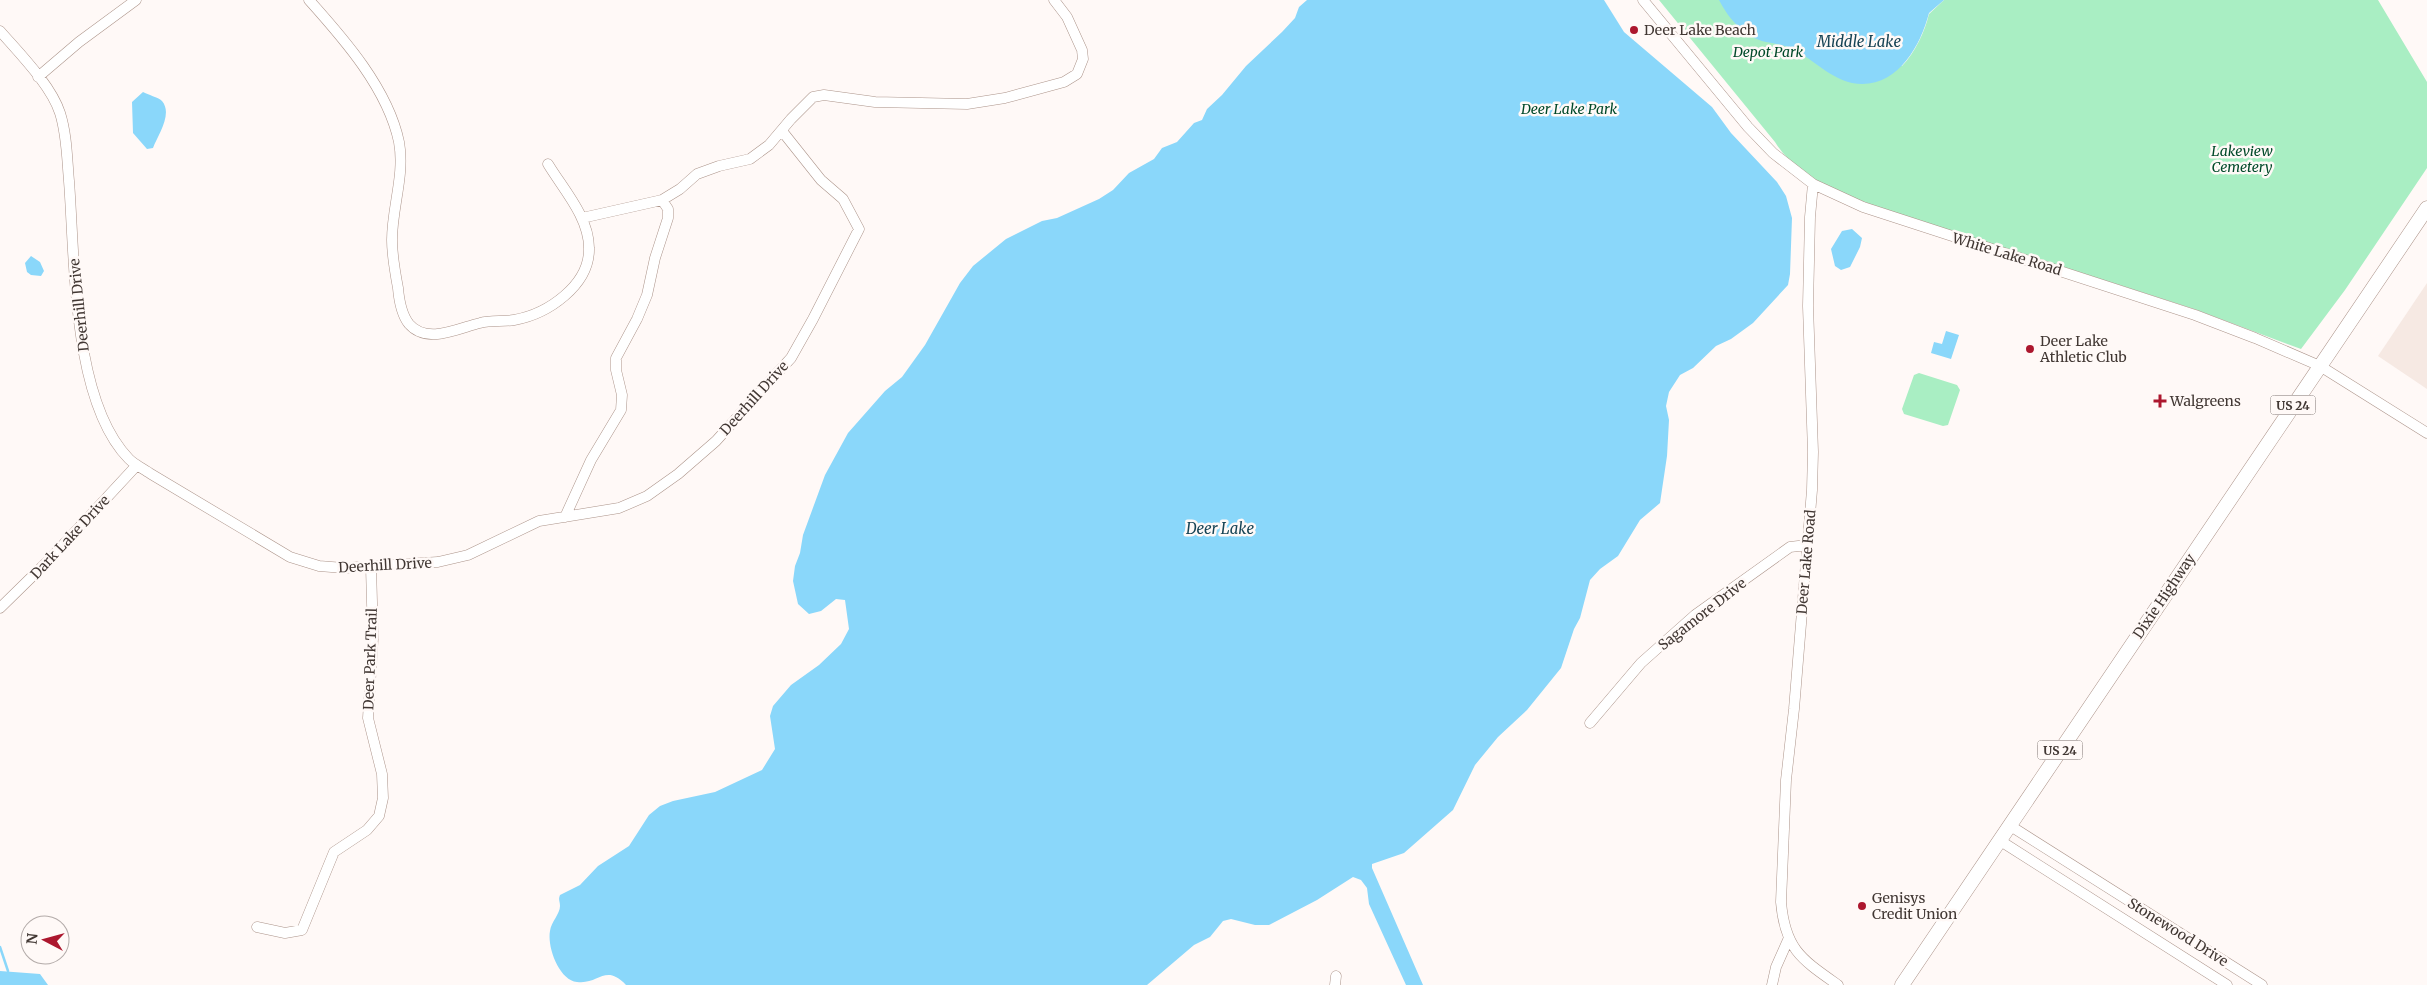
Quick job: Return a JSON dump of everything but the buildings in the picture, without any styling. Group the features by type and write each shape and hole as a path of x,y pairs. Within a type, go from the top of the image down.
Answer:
{"main road":[{"name":"Dixie Highway","path":"1902,985 2427,208"}],"street":[{"path":"38,77 79,42 136,0"},
{"path":"309,0 348,44 392,118 399,143 400,170 392,239 393,254 403,314 410,325 419,331 441,334 479,323 514,320 539,312 567,293 576,284 586,268 589,245 582,218 548,164"},
{"path":"582,218 662,200 680,189 697,174 719,166 750,159 769,146 790,119 813,97 832,96 875,102 983,102 1064,82 1077,74 1083,59 1067,17 1054,0"},
{"name":"White Lake Road","path":"1643,0 1748,127 1773,153 1813,184 1862,207 2195,315 2320,366 2427,433"},
{"name":"Deerhill Drive","path":"0,31 38,77 60,112 64,130 81,341 88,380 99,411 113,436 129,458 137,465 290,557 319,566 344,568 371,567 451,560 468,555 539,521 619,508 647,496 678,474 716,441 780,370 800,342 859,229 843,199 821,180 782,131"},
{"name":"Deer Lake Road","path":"1813,184 1810,217 1808,313 1813,452 1794,709 1786,780 1780,902 1782,921 1788,940 1796,952 1812,967 1838,985"},
{"path":"565,517 591,460 621,410 622,395 616,370 616,358 647,295 655,258 668,218 668,209 662,200"},
{"name":"Dark Lake Drive","path":"0,608 43,566 137,465"},
{"name":"Sagamore Drive","path":"1590,723 1641,663 1695,616 1790,547 1807,545"},
{"name":"Deer Park Trail","path":"257,927 285,933 302,930 334,852 367,830 378,816 383,798 382,774 368,718 373,638 371,567"},
{"name":"Stonewood Drive","path":"2009,825 2262,985"},
{"name":"Stonewood Drive","path":"1999,840 2227,985 2239,970"},
{"name":"Stonewood Drive","path":"2107,908 2117,893"},
{"path":"1772,985 1776,967 1788,940"}],"shaded area":[{"path":"2427,283 2427,389 2378,356"}],"green space":[{"name":"Lakeview Cemetery","path":"1659,0 1801,0 1902,66 1919,42 1929,14 1944,0 2378,0 2427,82 2427,168 2345,290 2301,349 2194,309 1880,208 1821,183 1784,155"},
{"path":"1919,373 1957,385 1960,390 1948,425 1943,426 1904,414 1902,409 1914,375"}],"water":[{"name":"Deer Lake","path":"1307,0 1604,0 1624,32 1712,107 1731,133 1777,182 1786,196 1792,218 1788,285 1753,323 1731,339 1716,346 1693,368 1680,375 1669,392 1666,406 1669,420 1667,456 1660,503 1640,520 1618,556 1600,569 1590,580 1580,618 1574,629 1561,668 1527,710 1498,737 1475,765 1453,810 1404,853 1372,864 1372,868 1423,985 1406,985 1369,904 1367,888 1361,880 1353,877 1317,900 1269,925 1255,925 1231,919 1223,921 1210,937 1194,945 1147,985 626,985 619,979 607,975 585,982 571,980 560,969 552,954 550,945 550,931 560,909 560,895 580,885 598,866 629,846 649,815 660,806 673,801 715,792 762,770 775,749 770,716 773,706 791,685 819,665 841,644 849,629 845,600 836,599 821,611 809,614 798,604 793,581 803,535 825,475 848,433 885,391 902,377 925,345 960,283 973,266 1006,239 1042,221 1057,218 1099,199 1113,190 1129,173 1154,159 1162,148 1177,142 1194,123 1202,120 1207,109 1222,95 1246,66 1295,18 1299,7"},
{"name":"Middle Lake","path":"1719,0 1944,0 1929,13 1919,40 1903,64 1893,74 1867,84 1852,83 1837,78 1792,48 1758,40 1744,32 1732,20"},
{"path":"143,92 162,101 166,112 164,125 153,148 147,149 133,133 132,102"},
{"path":"1852,229 1862,238 1860,247 1850,267 1841,270 1835,266 1831,249 1842,231"},
{"path":"31,256 40,262 44,271 41,276 31,275 27,272 25,263"},
{"path":"1946,331 1959,335 1951,359 1931,353 1934,342 1942,344"},
{"path":"0,971 40,974 48,985 0,985"}],"waterway":[{"path":"0,947 8,971"}],"place":[{"name":"Deer Lake Beach","path":"1634,30"},
{"name":"Deer Lake Athletic Club","path":"2030,349"},
{"name":"Walgreens","path":"2160,401"},
{"name":"Genisys Credit Union","path":"1862,906"}],"park label":[{"name":"Depot Park","path":"1768,52"},
{"name":"Deer Lake Park","path":"1569,109"}]}
